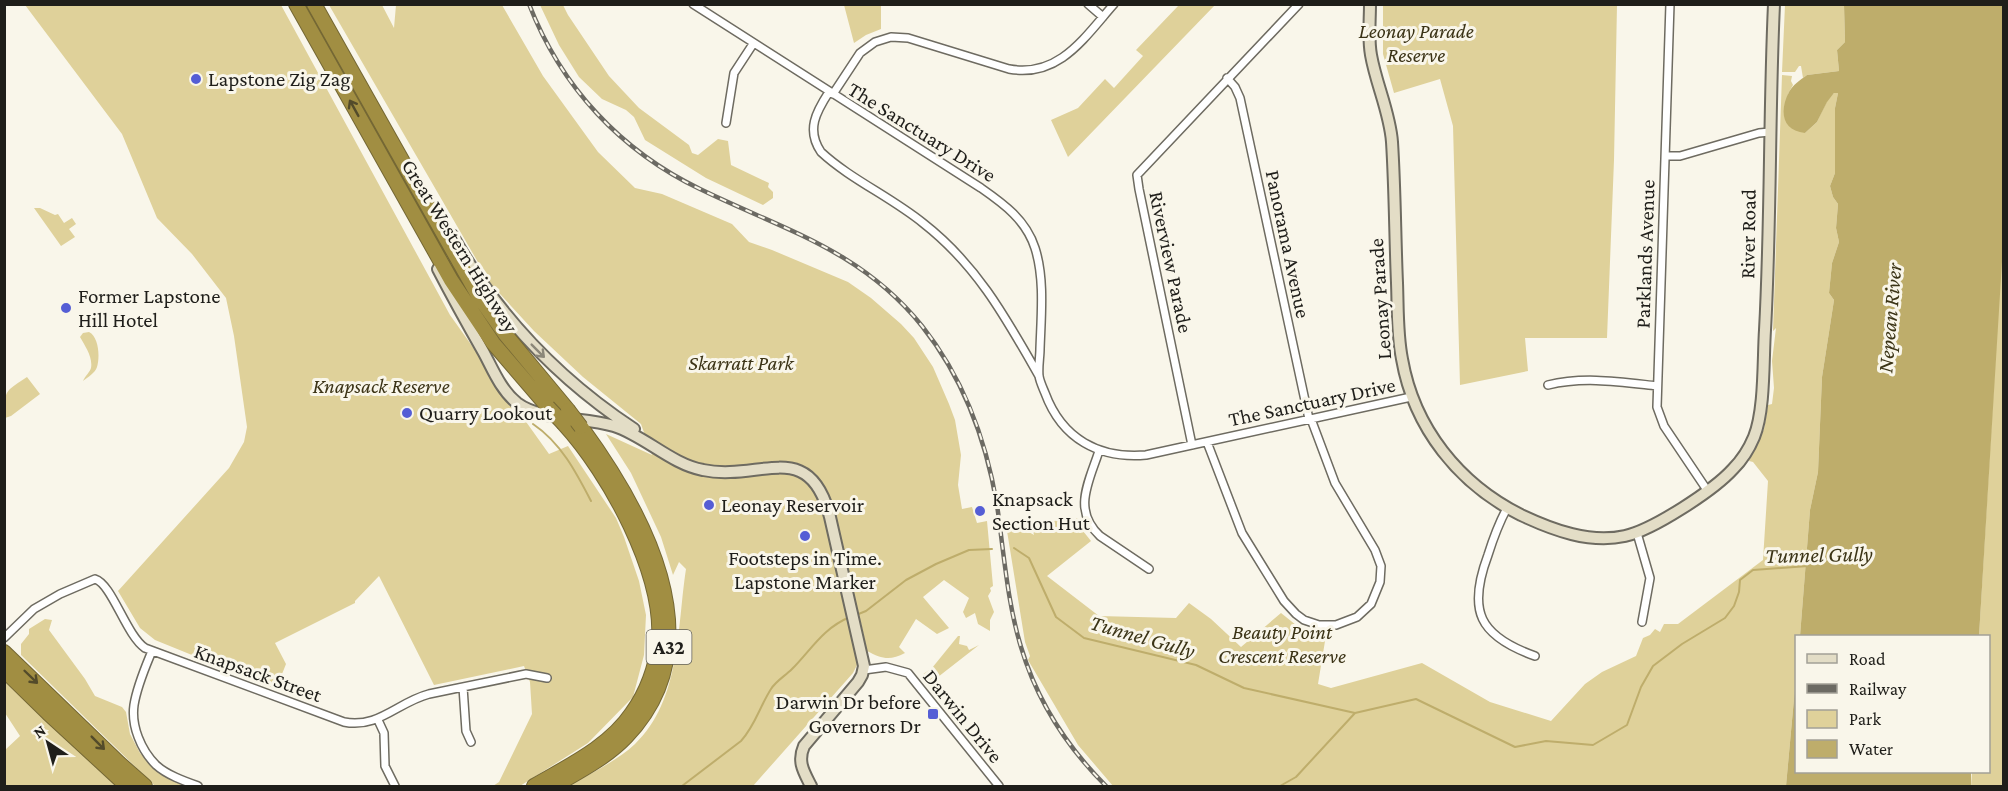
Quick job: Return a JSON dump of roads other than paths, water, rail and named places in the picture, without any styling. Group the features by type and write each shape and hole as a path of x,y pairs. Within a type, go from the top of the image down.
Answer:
{"highway":[{"name":"Great Western Highway","path":"297,4 382,159 469,309 494,343 548,407 581,427 612,470 636,514 648,544 667,602 670,629 664,672 659,687 639,722 624,739 604,755 554,786"},
{"name":"Great Western Highway","path":"314,4 479,297 566,417 600,470 627,519 654,593 658,611 659,641 649,683 638,703 622,726 585,756 534,786"},
{"path":"4,652 145,786"},
{"path":"4,664 9,674 48,713 128,786"}],"main road":[{"name":"Leonay Parade","path":"1370,4 1371,54 1392,140 1400,346 1411,397 1423,422 1441,450 1471,482 1507,508 1548,526 1590,538 1614,538 1636,533 1658,523 1724,478 1740,461"},
{"name":"River Road","path":"1740,461 1754,436 1760,409 1766,304 1774,4"},
{"path":"395,151 415,171 469,264 518,330 540,354 581,391 677,459"},
{"path":"382,159 388,177 447,288 503,388 519,404 534,411 590,420 618,428 697,469 730,473 784,467 808,475 819,486 826,502 864,670 855,685 804,746 801,765 811,786"}],"street":[{"name":"The Sanctuary Drive","path":"693,4 981,188 1018,218 1029,234 1038,258 1041,278 1039,376 1059,420 1074,435 1099,451 1128,457 1146,455 1411,397"},
{"path":"1088,4 1103,17"},
{"path":"1039,376 1001,309 979,278 943,240 910,213 821,152 814,139 813,122 816,112 860,53 885,38 908,38 1008,69 1024,71 1041,68 1064,58 1114,4"},
{"name":"Riverview Parade","path":"1192,445 1137,175 1299,4"},
{"name":"Parklands Avenue","path":"1670,4 1657,407 1661,422 1707,490"},
{"path":"726,123 734,73 753,44"},
{"name":"Panorama Avenue","path":"1207,442 1242,533 1284,601 1296,614 1309,622 1324,626 1336,625 1358,617 1371,604 1380,582 1381,566 1376,550 1335,483 1310,419 1240,98 1235,87 1227,78"},
{"path":"1666,156 1680,156 1759,133 1770,132"},
{"path":"1024,350 1040,347"},
{"path":"1548,385 1571,380 1604,380 1657,386"},
{"path":"1099,451 1085,494 1086,516 1094,531 1149,569"},
{"path":"1507,508 1480,576 1479,608 1487,626 1499,639 1513,648 1535,656"},
{"path":"1636,533 1650,578 1641,622"},
{"name":"Knapsack Street","path":"4,638 40,605 95,579 104,584 137,642 152,651 344,722 362,724 378,720 422,696 463,687 526,674 547,678"},
{"path":"152,651 134,705 136,729 147,753 158,766 198,786"},
{"name":"Darwin Drive","path":"864,670 886,667 908,673 999,786"},
{"path":"463,687 466,731 471,742"},
{"path":"378,720 384,733 385,766 395,786"}],"water":[{"name":"Nepean River","path":"1844,5 2003,5 2004,229 1979,635 1800,635 1810,510 1818,472 1822,377 1834,300 1829,293 1832,263 1839,242 1836,228 1838,204 1830,186 1835,173 1835,108 1838,93 1834,93 1817,122 1805,133 1787,124 1784,106 1791,89 1807,75 1839,71 1837,50 1845,42"},
{"path":"1795,688 1795,773 1971,773 1971,786 1786,786"}],"waterway":[{"path":"533,424 560,449 591,501"},
{"name":"Tunnel Gully","path":"1014,548 1029,558 1056,617 1084,638 1196,665 1244,688 1355,713 1416,699 1515,747 1546,741 1593,745 1627,725 1641,687 1653,666 1682,644 1725,618 1734,606 1740,580 1753,570 1808,566"},
{"name":"Tunnel Gully","path":"856,615 866,611 906,580 936,564 969,550 992,549"},
{"name":"Tunnel Gully","path":"682,786 741,741 773,686 825,633 850,617"},
{"path":"1280,786 1296,777 1355,713"}],"railway":[{"path":"529,4 558,63 576,89 620,136 671,174 820,244 847,260 873,278 898,300 937,346 971,411 987,457 997,505 1012,612 1028,667 1045,704 1066,739 1106,786"}],"place":[{"name":"Lapstone Zig Zag","path":"196,79"},
{"name":"Former Lapstone Hill Hotel","path":"66,308"},
{"name":"Quarry Lookout","path":"407,413"},
{"name":"Leonay Reservoir","path":"709,505"},
{"name":"Knapsack Section Hut","path":"980,511"},
{"name":"Footsteps in Time. Lapstone Marker","path":"805,536"},
{"name":"Darwin Dr before Governors Dr","path":"933,714"}],"park label":[{"name":"Leonay Parade Reserve","path":"1416,43"},
{"name":"Skarratt Park","path":"741,363"},
{"name":"Knapsack Reserve","path":"381,386"},
{"name":"Beauty Point Crescent Reserve","path":"1282,644"}]}
